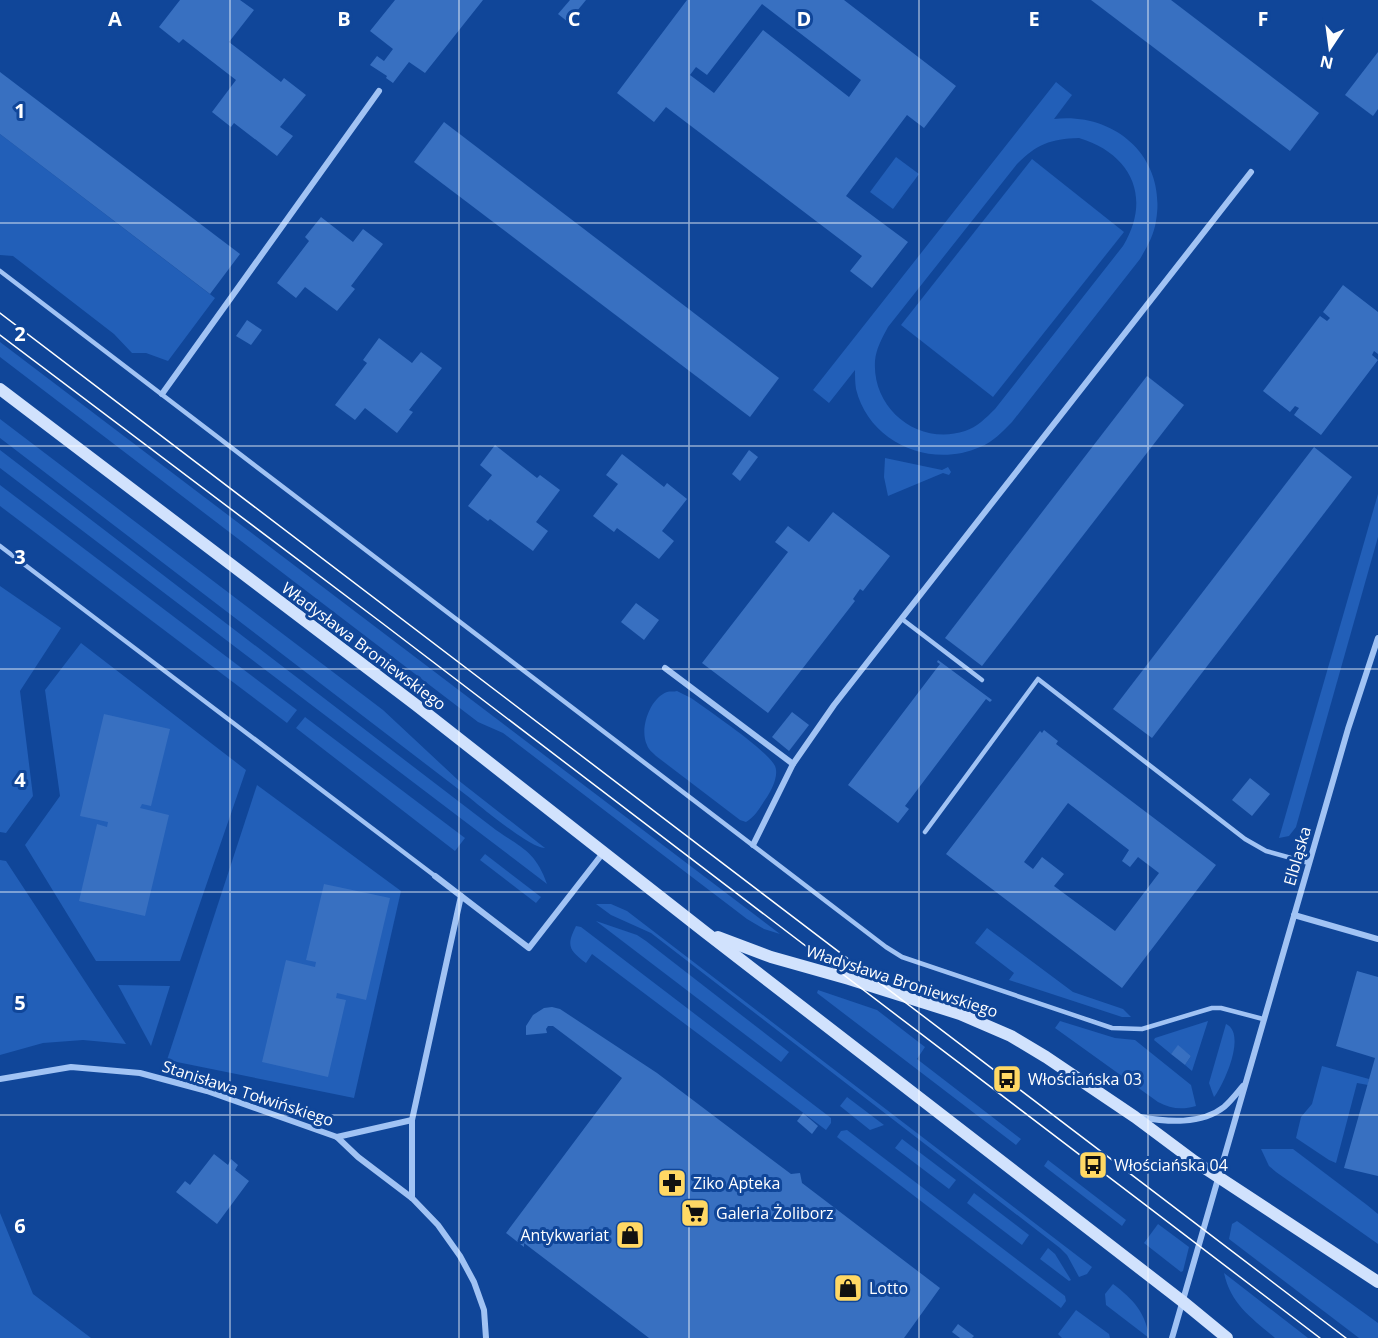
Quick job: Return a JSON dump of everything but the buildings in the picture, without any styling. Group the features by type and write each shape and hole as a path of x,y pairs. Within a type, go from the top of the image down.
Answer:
{"main road":[{"name":"Władysława Broniewskiego","path":"0,389 416,705 1227,1338"},
{"name":"Władysława Broniewskiego","path":"705,932 771,957 849,979 976,1020 1011,1036 1046,1057 1135,1117 1194,1161 1378,1282"}],"street":[{"path":"162,394 379,91"},
{"path":"753,845 793,764 834,705 1251,172"},
{"name":"Elbląska","path":"1172,1338 1348,729 1378,638"},
{"path":"665,668 793,764"},
{"path":"435,876 529,948 603,853"},
{"path":"412,1198 412,1120 462,896"},
{"path":"1294,915 1378,939"},
{"name":"Stanisława Tołwińskiego","path":"0,1080 71,1067 140,1073 207,1091 337,1137 358,1157 412,1198 438,1225 460,1256 474,1282 484,1310 486,1338"},
{"name":"Elbląska","path":"1135,1117 1163,1121 1194,1119 1209,1115 1222,1108 1246,1083"},
{"path":"337,1137 412,1120"}],"lane":[{"path":"0,271 902,957 1112,1028 1142,1029 1212,1008 1221,1008 1263,1019"},
{"path":"0,546 435,876"},
{"path":"902,619 982,680"},
{"path":"925,832 1038,679 1245,839 1266,850 1309,863"}],"shaded area":[{"path":"1056,82 1072,95 1054,119 1076,119 1097,123 1116,131 1132,143 1145,159 1153,177 1157,198 1155,226 1145,250 1012,422 993,440 961,453 942,455 923,453 888,437 874,424 863,408 856,389 855,370 829,403 813,390","holes":["1079,138 1097,145 1124,167 1132,180 1136,195 1136,211 1132,228 1123,246 995,409 981,422 965,431 948,434 931,433 902,420 890,409 881,395 876,379 875,361 888,327 1024,157 1052,141"]},
{"path":"0,134 215,298 168,361 146,353 132,353 114,334 13,256 0,255"},
{"path":"896,157 919,174 893,209 870,192"},
{"path":"1032,159 1124,232 993,397 901,325"},
{"path":"0,342 780,934 764,929 747,919 503,733 478,722 0,357"},
{"path":"0,419 383,710 458,780 545,848 519,836 496,819 0,438"},
{"path":"0,450 521,847 538,865 547,884 0,468"},
{"path":"885,458 942,470 948,467 951,472 949,475 943,473 888,496 884,477"},
{"path":"0,485 297,710 287,723 0,506"},
{"path":"1378,494 1378,537 1296,827 1289,836 1279,838"},
{"path":"0,586 61,628 20,691 33,796 6,833 0,832"},
{"path":"81,643 246,770 180,961 96,961 25,845 60,796 45,690"},
{"path":"677,691 691,698 736,730 761,750 775,766 776,778 771,790 758,811 746,822 740,820 656,756 648,746 644,731 651,707 661,695"},
{"path":"305,717 465,838 455,851 296,728"},
{"path":"257,785 401,891 354,1098 167,1060"},
{"path":"485,854 541,897 536,903 480,860"},
{"path":"0,860 6,861 126,1044 83,1040 43,1043 0,1055"},
{"path":"596,904 611,904 627,911 1092,1267 1087,1274 1079,1277 1067,1255 1060,1248 651,933 611,915"},
{"path":"596,921 637,935 646,941 789,1052 781,1062"},
{"path":"576,926 581,927 831,1118 831,1123 826,1130 592,954 586,963 571,947 571,938"},
{"path":"987,928 1073,992 1123,1009 1131,1017 1122,1017 1009,980 1014,973 975,943"},
{"path":"118,985 170,986 151,1046"},
{"path":"818,990 877,1010 925,1047 917,1059 1021,1139 1016,1145 817,993"},
{"path":"1060,1021 1115,1038 1135,1040 1191,1085 1196,1106 1177,1108 1158,1102 1055,1028"},
{"path":"1208,1021 1192,1071 1185,1065 1191,1056 1178,1046 1171,1054 1154,1040 1155,1038"},
{"path":"1226,1024 1232,1029 1234,1048 1228,1071 1214,1097 1209,1083"},
{"path":"1322,1066 1369,1079 1368,1085 1357,1083 1336,1163 1296,1138 1301,1117 1312,1104"},
{"path":"847,1097 884,1125 870,1130 840,1106"},
{"path":"847,1130 1065,1296 1066,1301 1061,1308 837,1137 841,1131"},
{"path":"902,1139 956,1180 949,1189 895,1148"},
{"path":"1261,1149 1293,1149 1367,1205 1378,1214 1378,1244 1276,1172 1269,1166"},
{"path":"1048,1160 1126,1220 1122,1226 1044,1166"},
{"path":"974,1193 1029,1235 1022,1245 967,1203"},
{"path":"0,1213 33,1294 91,1338 0,1338"},
{"path":"1237,1221 1378,1323 1378,1338 1359,1338 1229,1239 1232,1224"},
{"path":"1158,1224 1189,1247 1183,1271 1181,1272 1144,1243"},
{"path":"1048,1248 1055,1254 1071,1280 1069,1281 1040,1259"},
{"path":"1224,1273 1308,1338 1275,1338 1237,1302"},
{"path":"1113,1284 1127,1295 1142,1314 1149,1338 1106,1305 1105,1294"},
{"path":"1076,1310 1109,1334 1110,1338 1062,1338 1058,1334"}],"tram line":[{"path":"0,313 1346,1338"},
{"path":"0,335 382,623 1320,1338"}],"place":[{"name":"Włościańska 03","path":"1007,1079"},
{"name":"Włościańska 04","path":"1093,1165"},
{"name":"Ziko Apteka","path":"672,1183"},
{"name":"Galeria Żoliborz","path":"695,1213"},
{"name":"Antykwariat","path":"630,1235"},
{"name":"Lotto","path":"848,1288"}]}
